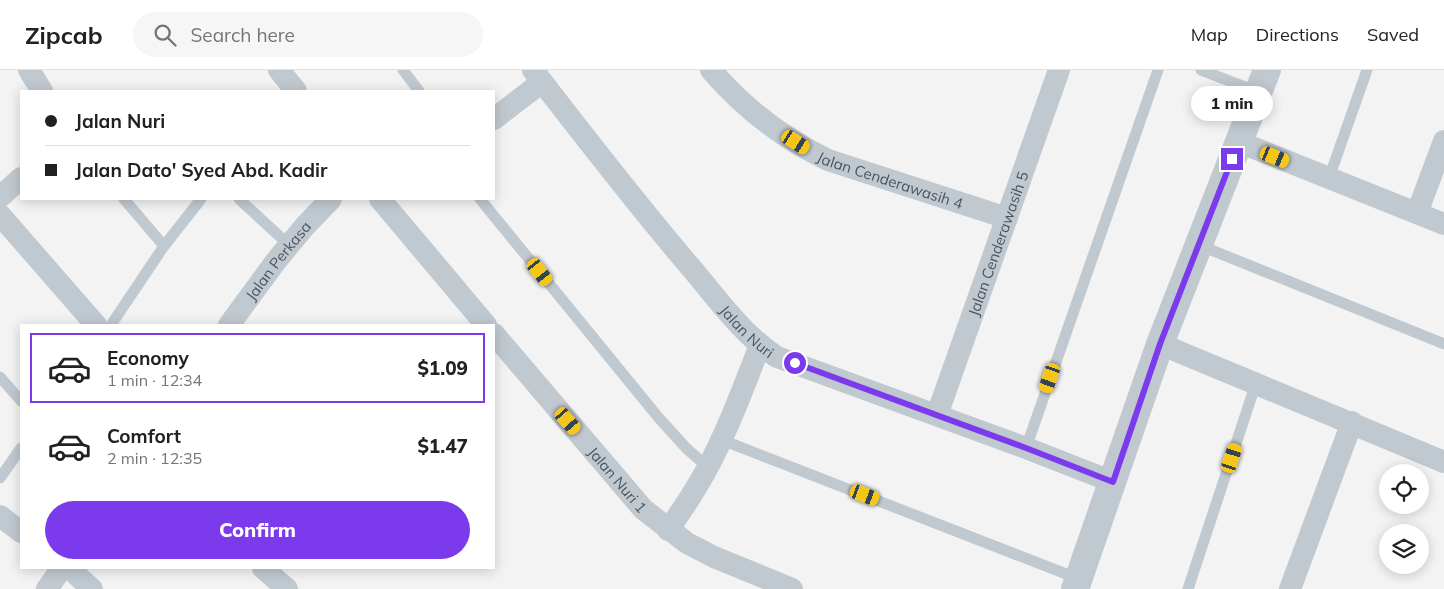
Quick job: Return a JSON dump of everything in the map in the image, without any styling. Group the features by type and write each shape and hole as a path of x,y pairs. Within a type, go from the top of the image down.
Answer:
{"street":[{"path":"28,70 41,90"},
{"path":"279,70 295,90"},
{"name":"Jalan Cenderawasih 4","path":"711,70 758,116 809,151 828,160 1006,218"},
{"name":"Jalan Cenderawasih 5","path":"937,415 1059,70"},
{"path":"495,118 537,76"},
{"name":"Jalan Nuri","path":"537,76 649,218 740,325 760,345 777,357 1026,448 1113,482"},
{"path":"1077,584 1160,344 1262,81"},
{"path":"1417,213 1444,141"},
{"path":"1239,142 1444,224"},
{"name":"Jalan Perkasa","path":"230,324 289,245 330,200"},
{"path":"387,201 485,324"},
{"path":"0,215 95,324"},
{"name":"Jalan Nuri 1","path":"495,335 643,509 687,543 714,557 786,588"},
{"path":"1160,344 1352,422 1444,462"},
{"path":"668,530 687,503 722,440 760,345"},
{"path":"1290,589 1352,422"},
{"path":"0,516 20,531"},
{"path":"46,589 61,569"},
{"path":"71,569 92,589"},
{"path":"265,569 286,589"}],"lane":[{"path":"403,70 418,90"},
{"path":"1026,448 1158,70"},
{"path":"1201,70 1262,81"},
{"path":"1329,178 1367,70"},
{"path":"125,200 164,246"},
{"path":"112,324 164,246 199,200"},
{"path":"240,200 289,245"},
{"path":"481,200 658,417 687,449 708,467"},
{"path":"1199,244 1444,344"},
{"path":"0,376 20,400"},
{"path":"1188,589 1256,383"},
{"path":"722,440 1077,584"},
{"path":"0,478 20,449"}],"route":[{"path":"795,363 1113,482 1160,344 1232,159"}]}
